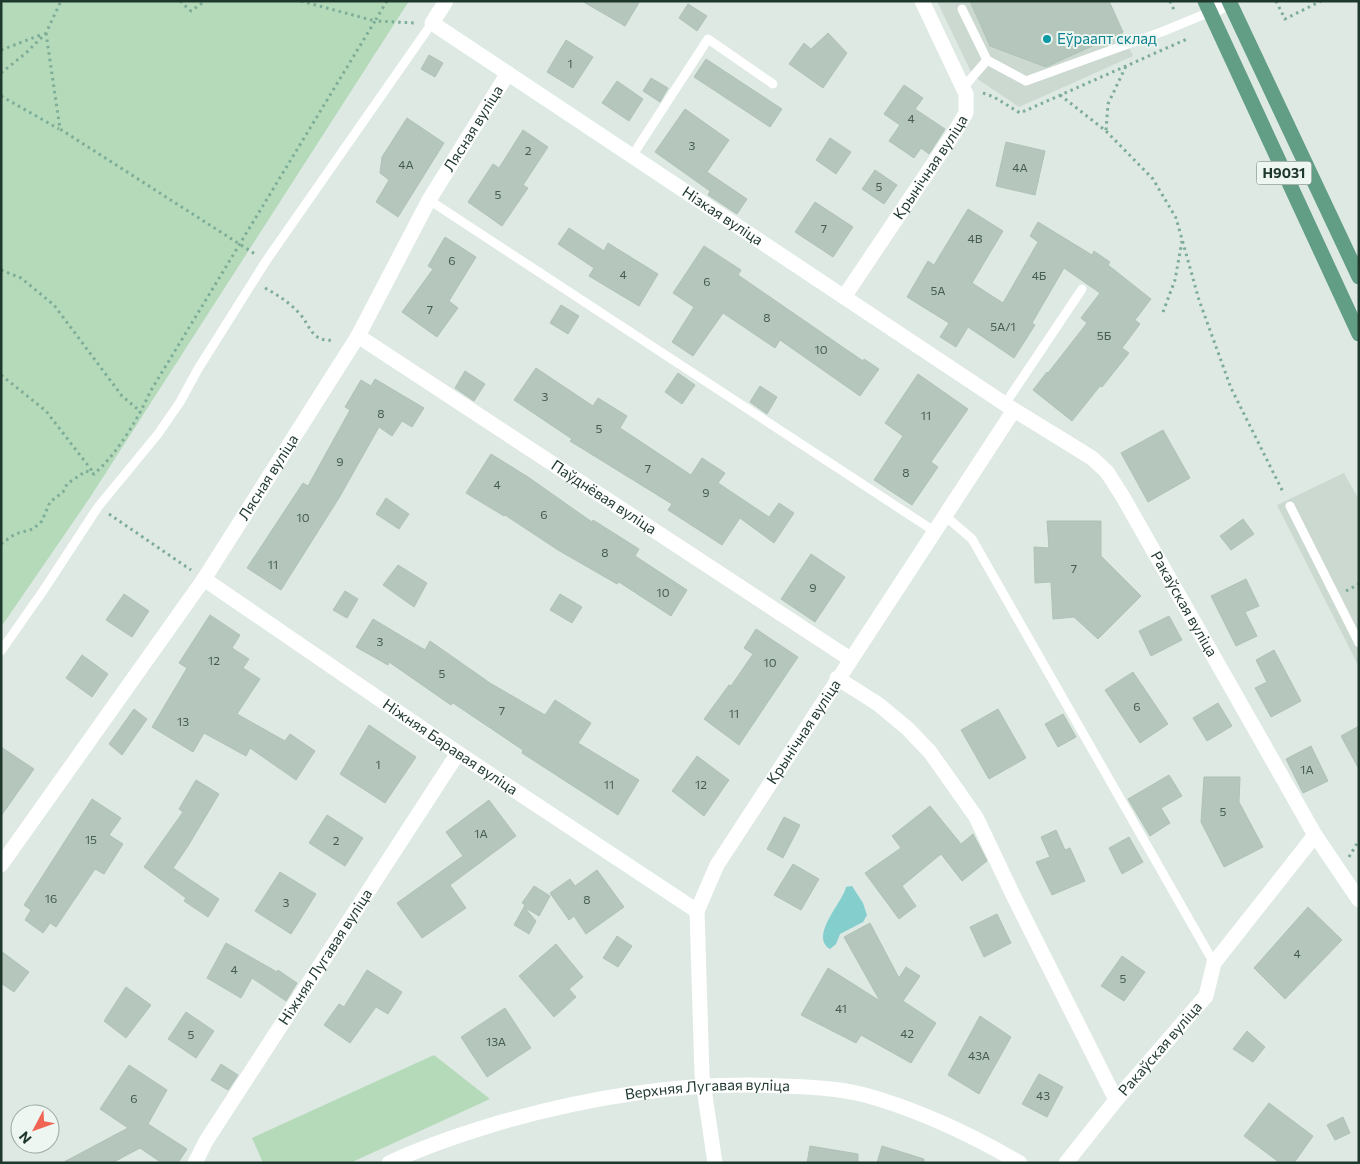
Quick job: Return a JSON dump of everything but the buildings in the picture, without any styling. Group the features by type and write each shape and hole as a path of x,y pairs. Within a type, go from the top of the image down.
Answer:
{"main road":[{"name":"Н9031","path":"1229,1 1359,277"},
{"name":"Н9031","path":"1208,6 1359,334"}],"street":[{"path":"432,23 446,1"},
{"name":"Крынічная вуліца","path":"844,297 956,130 966,112 966,94 922,1"},
{"path":"1208,6 1229,1"},
{"name":"Нізкая вуліца","path":"432,23 1009,407"},
{"name":"Лясная вуліца","path":"1,865 204,579 358,336 429,200 508,73"},
{"name":"Паўднёвая вуліца","path":"358,336 850,659"},
{"name":"Крынічная вуліца","path":"714,1163 703,1085 697,911 717,865 934,531 1009,407"},
{"name":"Ракаўская вуліца","path":"1009,407 1092,458 1107,472 1124,497 1315,835 1359,900"},
{"name":"Ніжняя Баравая вуліца","path":"204,579 458,753 697,911"},
{"path":"837,678 878,704 907,728 930,752 976,817 1012,895 1116,1100"},
{"name":"Ніжняя Лугавая вуліца","path":"196,1163 206,1140 458,753"},
{"name":"Ракаўская вуліца","path":"1066,1163 1116,1100 1206,996 1214,963 1315,835"},
{"name":"Верхняя Лугавая вуліца","path":"389,1163 452,1138 562,1105 703,1085 758,1084 822,1088 864,1095 960,1130 1020,1163"}],"lane":[{"path":"962,9 986,60 1026,81 1164,31 1208,6"},
{"path":"1,651 44,591 98,507 158,434 180,402 198,369 266,261 432,23"},
{"path":"632,156 708,39 773,84"},
{"path":"963,88 986,60"},
{"path":"429,200 934,531"},
{"path":"1009,407 1082,289"},
{"path":"1290,506 1359,643"},
{"path":"944,515 972,539 1214,963"}],"path":[{"path":"1,73 26,53 46,33 61,1"},
{"path":"180,1 190,10 205,1"},
{"path":"301,1 375,20 432,23"},
{"path":"94,474 106,463 141,412 150,392 388,1"},
{"path":"1170,1 1178,17"},
{"path":"1276,1 1285,18 1321,1"},
{"path":"1,50 46,33"},
{"path":"46,33 60,130"},
{"path":"994,97 1020,114 1187,39"},
{"path":"1106,130 1108,104 1126,66"},
{"path":"1060,95 1106,130 1152,179 1176,218 1199,300 1231,388 1290,506"},
{"path":"1,96 60,130 266,261"},
{"path":"1163,312 1175,280 1182,239"},
{"path":"1,270 21,278 54,305 122,396 141,412"},
{"path":"254,280 284,300 301,315 315,335 326,341 358,336"},
{"path":"1,375 46,411 94,474"},
{"path":"1,544 15,534 33,530 42,521 50,502 63,492 67,484 77,476 86,470 94,474"},
{"path":"98,507 204,579"}],"shaded area":[{"path":"937,1 1109,1 1133,56 1019,107 973,76"},
{"path":"1344,473 1359,500 1359,667 1277,505"}],"green space":[{"path":"1,1 409,1 89,499 1,627"},
{"path":"434,1055 490,1099 350,1163 263,1163 252,1138"}],"water":[{"path":"852,886 863,903 867,915 863,922 840,934 836,944 830,949 825,943 823,936 825,928 846,887"}],"place":[{"name":"Еўраапт склад","path":"1047,39"}]}
